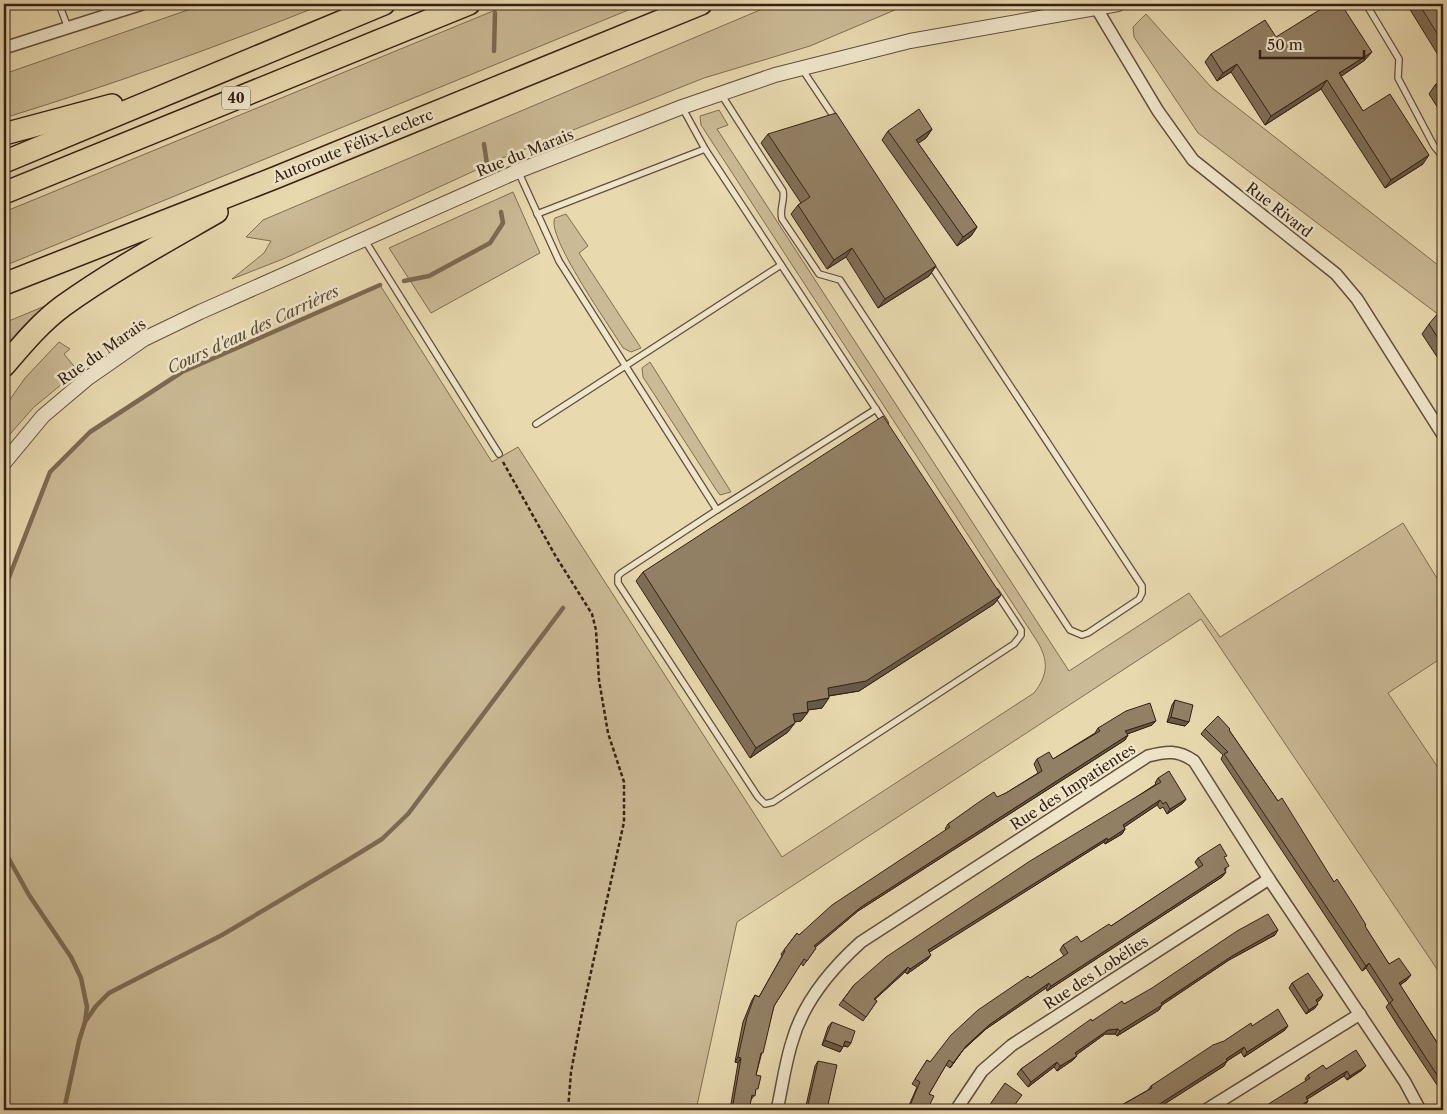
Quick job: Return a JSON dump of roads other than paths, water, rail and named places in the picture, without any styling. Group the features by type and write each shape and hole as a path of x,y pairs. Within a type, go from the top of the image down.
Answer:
{"highway":[{"path":"4,162 384,4"},
{"name":"40","path":"4,193 469,4"},
{"name":"Autoroute Félix-Leclerc","path":"4,284 277,177 701,4"},
{"path":"4,134 194,83"},
{"path":"4,366 33,333 62,307 158,245 277,177"}],"street":[{"path":"4,48 142,4"},
{"name":"Rue du Marais","path":"4,463 43,416 88,378 144,339 364,239 518,172 682,108 801,68 910,41 1097,6 1118,4"},
{"name":"Rue Rivard","path":"1097,6 1158,111 1193,160 1336,274 1357,299 1443,435"},
{"name":"Rue des Impatientes","path":"777,1110 792,1041 814,994 836,965 861,942 1148,756 1166,751 1182,753 1194,761 1269,879 1360,1014 1420,1110"},
{"name":"Rue des Lobélies","path":"956,1110 982,1071 1012,1045 1269,879"},
{"path":"1206,1110 1360,1014"}],"lane":[{"path":"59,4 68,28"},
{"path":"1366,4 1399,59 1398,78 1434,146 1443,157"},
{"path":"801,68 842,130"},
{"path":"721,94 783,191 784,198 780,211 782,219 819,274 840,280 1070,630 1082,635 1088,633 1139,599 1142,586 924,255"},
{"path":"682,108 706,149 781,265 887,425"},
{"path":"537,214 706,149"},
{"path":"518,172 559,261 717,510"},
{"path":"364,239 499,454"},
{"path":"536,424 781,265"},
{"path":"876,409 717,510 618,576 618,583 758,797 765,804 773,802 1014,644 1021,635 1020,630 991,584"}],"waterway":[{"name":"Cours d'eau des Carrières","path":"494,51 495,13"},
{"name":"Cours d'eau des Carrières","path":"484,144 488,171"},
{"name":"Cours d'eau des Carrières","path":"404,281 429,276 490,243 503,223 501,212"},
{"name":"Cours d'eau des Carrières","path":"4,590 50,472 90,432 182,372 380,285"},
{"path":"85,1022 96,1006 109,993 222,935 382,839 408,814 563,608"},
{"name":"Cours d'eau des Carrières","path":"4,850 29,895 71,957 81,978 87,1007 64,1110"}]}
